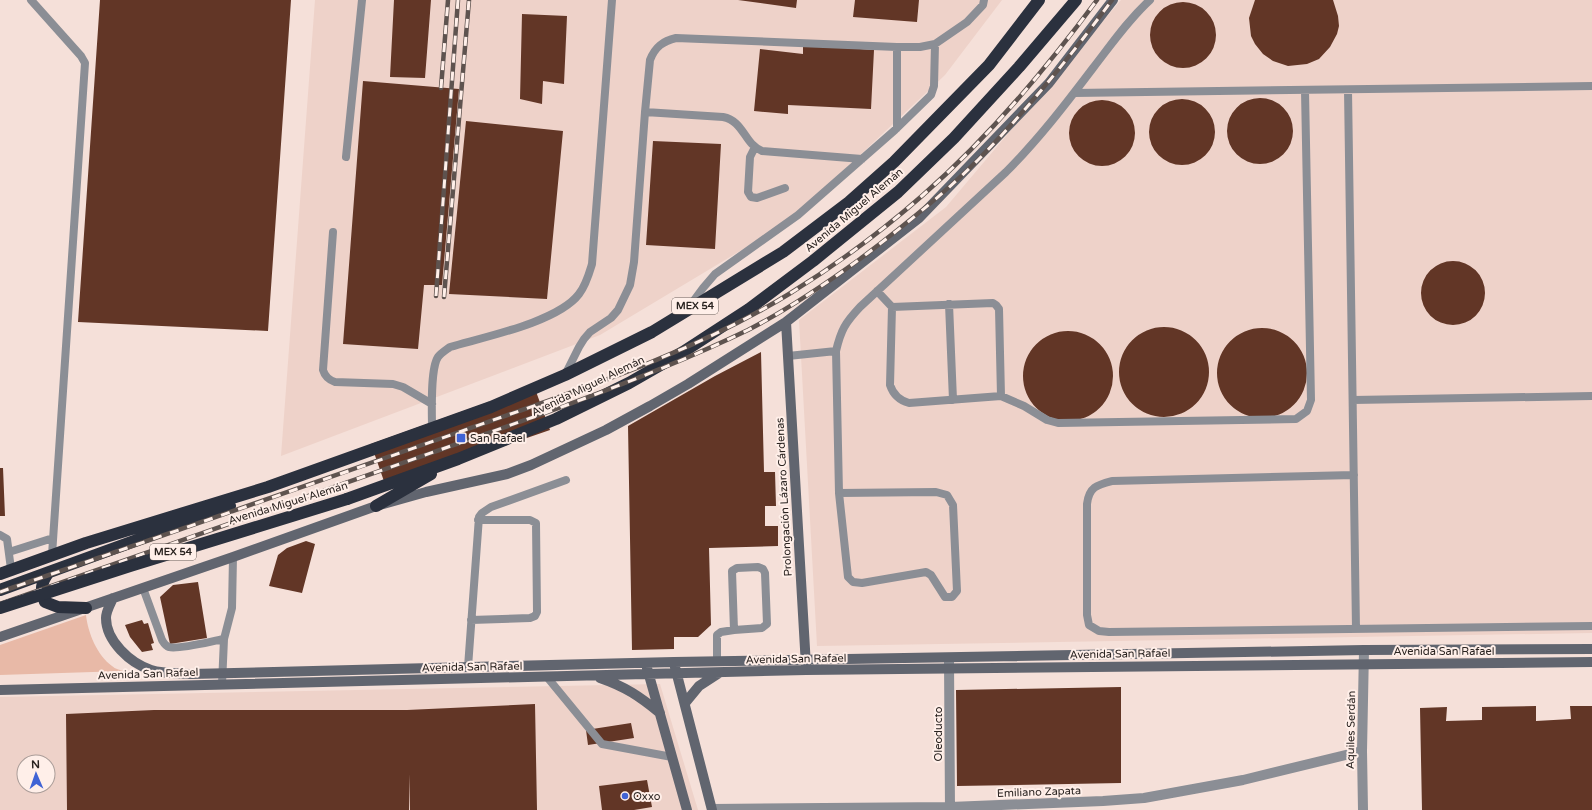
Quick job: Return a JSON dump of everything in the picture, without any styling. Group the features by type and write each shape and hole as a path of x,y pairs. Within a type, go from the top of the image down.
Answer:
{"highway":[{"name":"Avenida Miguel Alemán","path":"6,572 94,541 268,487 491,407 565,375 652,332 783,252 849,202 894,162 989,65 1039,0"},
{"name":"Avenida Miguel Alemán","path":"0,608 346,498 458,459 556,418 629,383 683,352 750,309 813,261 898,192 954,138 1019,67 1076,0"},
{"path":"376,506 458,459"},
{"path":"0,590 244,501 268,487"},
{"path":"49,572 43,580 42,585 42,596 45,602 58,607 86,608"}],"street":[{"path":"0,637 234,557 376,506 426,492 502,476 531,465 606,430 650,406 688,384 786,322 919,218 1049,83 1113,0"},
{"name":"Prolongación Lázaro Cárdenas","path":"786,322 806,665"},
{"name":"Avenida San Rafael","path":"113,598 106,618 107,625 113,639 129,658 151,670 191,674 716,661 806,665 950,668 1592,662"},
{"name":"Avenida San Rafael","path":"0,690 721,672 806,665 949,658 1364,650 1592,649"},
{"name":"Aquiles Serdán","path":"1363,810 1362,751 1364,650"},
{"name":"Oleoducto","path":"949,658 950,809"},
{"path":"645,662 687,810"},
{"path":"674,662 712,810"},
{"path":"685,703 699,686 721,672"},
{"path":"594,676 621,685 660,713"},
{"name":"Emiliano Zapata","path":"712,810 950,809 1144,798 1243,780 1362,751"}],"lane":[{"path":"30,0 81,56 85,63 52,555"},
{"path":"346,157 362,0"},
{"path":"432,428 432,404 436,362 442,353 450,347 537,321 562,309 578,295 587,281 592,264 612,0"},
{"path":"840,493 936,492 947,495 953,506 957,592 952,598 944,597 931,575 926,572 862,583 853,582 848,577 840,493 836,351 840,333 848,320 877,291 1016,162 1042,134 1126,26 1150,0"},
{"path":"565,375 579,347 590,332 615,313 630,285 634,262 644,112 650,60 657,47 668,40 676,38 920,47 935,44 967,22 985,2"},
{"path":"686,311 715,274 792,220 897,128 933,92 935,44"},
{"path":"897,47 897,128"},
{"path":"1074,93 1592,86"},
{"path":"1348,90 1356,629"},
{"path":"877,291 892,307 890,384 893,393 902,401 908,403 1001,396 1024,406 1047,420 1058,423 1296,419 1307,411 1312,400 1305,91"},
{"path":"644,112 723,117 731,119 736,122 755,147 766,152 862,159"},
{"path":"755,147 750,157 748,192 751,197 757,198 785,188"},
{"path":"333,232 323,370 324,374 335,382 387,383 398,385 432,404"},
{"path":"892,307 993,303 996,305 999,309 1001,396"},
{"path":"949,304 953,400"},
{"path":"788,356 836,351"},
{"path":"1353,400 1592,396"},
{"path":"1354,475 1112,481 1095,487 1090,491 1087,504 1087,615 1090,625 1093,628 1104,632 1592,626"},
{"path":"468,667 478,520 482,513 491,507 566,480"},
{"path":"471,620 530,618 535,616 537,612 536,523 530,520 478,520"},
{"path":"0,535 7,538 9,552 6,572"},
{"path":"9,552 53,538"},
{"path":"222,684 224,639 232,608 234,557"},
{"path":"716,661 717,635 721,632 762,628 767,624 765,573 762,568 737,568 732,571 734,630"},
{"path":"143,588 162,640 167,646 182,647 224,639"},
{"path":"547,677 602,744 672,757"}],"shaded area":[{"path":"315,0 1002,0 945,75 790,221 600,335 281,456"},
{"path":"1121,0 1592,0 1592,633 817,646 799,320 946,207"},
{"path":"86,615 91,636 102,656 113,667 124,671 0,675 0,645"},
{"path":"660,684 698,810 0,810 0,697"}],"building":[{"path":"100,0 291,0 268,331 78,322"},
{"path":"394,0 431,0 425,78 390,77"},
{"path":"738,0 797,0 796,8"},
{"path":"855,0 919,0 917,22 853,17"},
{"path":"1255,0 1333,0 1338,16 1339,26 1337,34 1330,47 1319,59 1307,64 1288,66 1273,61 1263,54 1251,36 1249,18"},
{"path":"1183,2 1196,5 1206,12 1213,22 1216,35 1213,48 1206,58 1196,65 1183,68 1170,65 1160,58 1153,48 1150,35 1153,22 1160,12 1170,5"},
{"path":"522,14 567,16 564,84 543,81 542,104 520,99"},
{"path":"803,45 874,50 871,109 788,105 788,114 754,111 760,49 803,54"},
{"path":"363,81 459,89 442,285 424,285 418,349 343,344"},
{"path":"1260,98 1273,101 1283,108 1290,118 1293,131 1290,144 1283,154 1273,161 1260,164 1247,161 1237,154 1230,144 1227,131 1230,118 1237,108 1247,101"},
{"path":"1182,99 1195,102 1205,109 1212,119 1215,132 1212,145 1205,155 1195,162 1182,165 1169,162 1159,155 1152,145 1149,132 1152,119 1159,109 1169,102"},
{"path":"1102,100 1115,103 1125,110 1132,120 1135,133 1132,146 1125,156 1115,163 1102,166 1089,163 1079,156 1072,146 1069,133 1072,120 1079,110 1089,103"},
{"path":"466,121 563,131 547,299 449,294"},
{"path":"653,141 721,144 715,249 646,245"},
{"path":"1447,261 1459,261 1476,270 1483,281 1485,293 1483,305 1476,316 1459,325 1447,325 1435,320 1426,311 1421,299 1421,287 1426,275 1435,266"},
{"path":"1164,327 1173,328 1189,335 1201,347 1208,363 1208,381 1201,397 1189,409 1173,416 1164,417 1155,416 1139,409 1127,397 1120,381 1119,372 1120,363 1127,347 1139,335 1155,328"},
{"path":"1262,328 1271,329 1287,336 1299,348 1306,364 1306,382 1299,398 1287,410 1271,417 1262,418 1253,417 1237,410 1225,398 1218,382 1217,373 1218,364 1225,348 1237,336 1253,329"},
{"path":"1068,331 1077,332 1093,339 1105,351 1112,367 1112,385 1105,401 1093,413 1077,420 1068,421 1059,420 1043,413 1031,401 1024,385 1023,376 1024,367 1031,351 1043,339 1059,332"},
{"path":"761,352 764,472 775,472 776,506 765,506 765,526 778,526 778,546 709,548 711,625 698,637 674,637 674,649 632,650 628,426 715,376"},
{"path":"534,386 550,430 386,487 371,444"},
{"path":"0,468 3,468 5,516 0,516"},
{"path":"306,541 315,544 302,593 269,586 278,555 287,548"},
{"path":"198,582 207,638 170,644 160,597 173,585"},
{"path":"142,620 144,624 148,623 154,643 151,644 153,650 142,652 130,637 125,625"},
{"path":"1121,687 1121,783 957,786 956,690"},
{"path":"535,704 537,810 410,810 409,774 409,810 67,810 66,714 154,710 407,710"},
{"path":"1536,706 1536,721 1571,719 1570,706 1592,706 1592,810 1422,810 1420,708 1447,707 1446,721 1482,720 1482,707"},
{"path":"631,723 634,738 588,745 586,730"},
{"name":"Oxxo","path":"647,780 652,807 634,810 602,810 599,786"}],"railway":[{"path":"441,88 448,0"},
{"path":"436,296 458,0"},
{"path":"444,297 469,0"},
{"path":"0,592 589,386 672,354 751,316 807,283 841,260 891,222 923,195 970,150 1015,102 1037,77 1097,0"},
{"path":"0,604 571,404 673,364 723,342 763,322 805,297 860,259 891,236 950,186 978,160 1031,102 1081,42 1112,0"}],"place":[{"name":"San Rafael","path":"461,438"},
{"name":"Oxxo","path":"625,796"}]}
